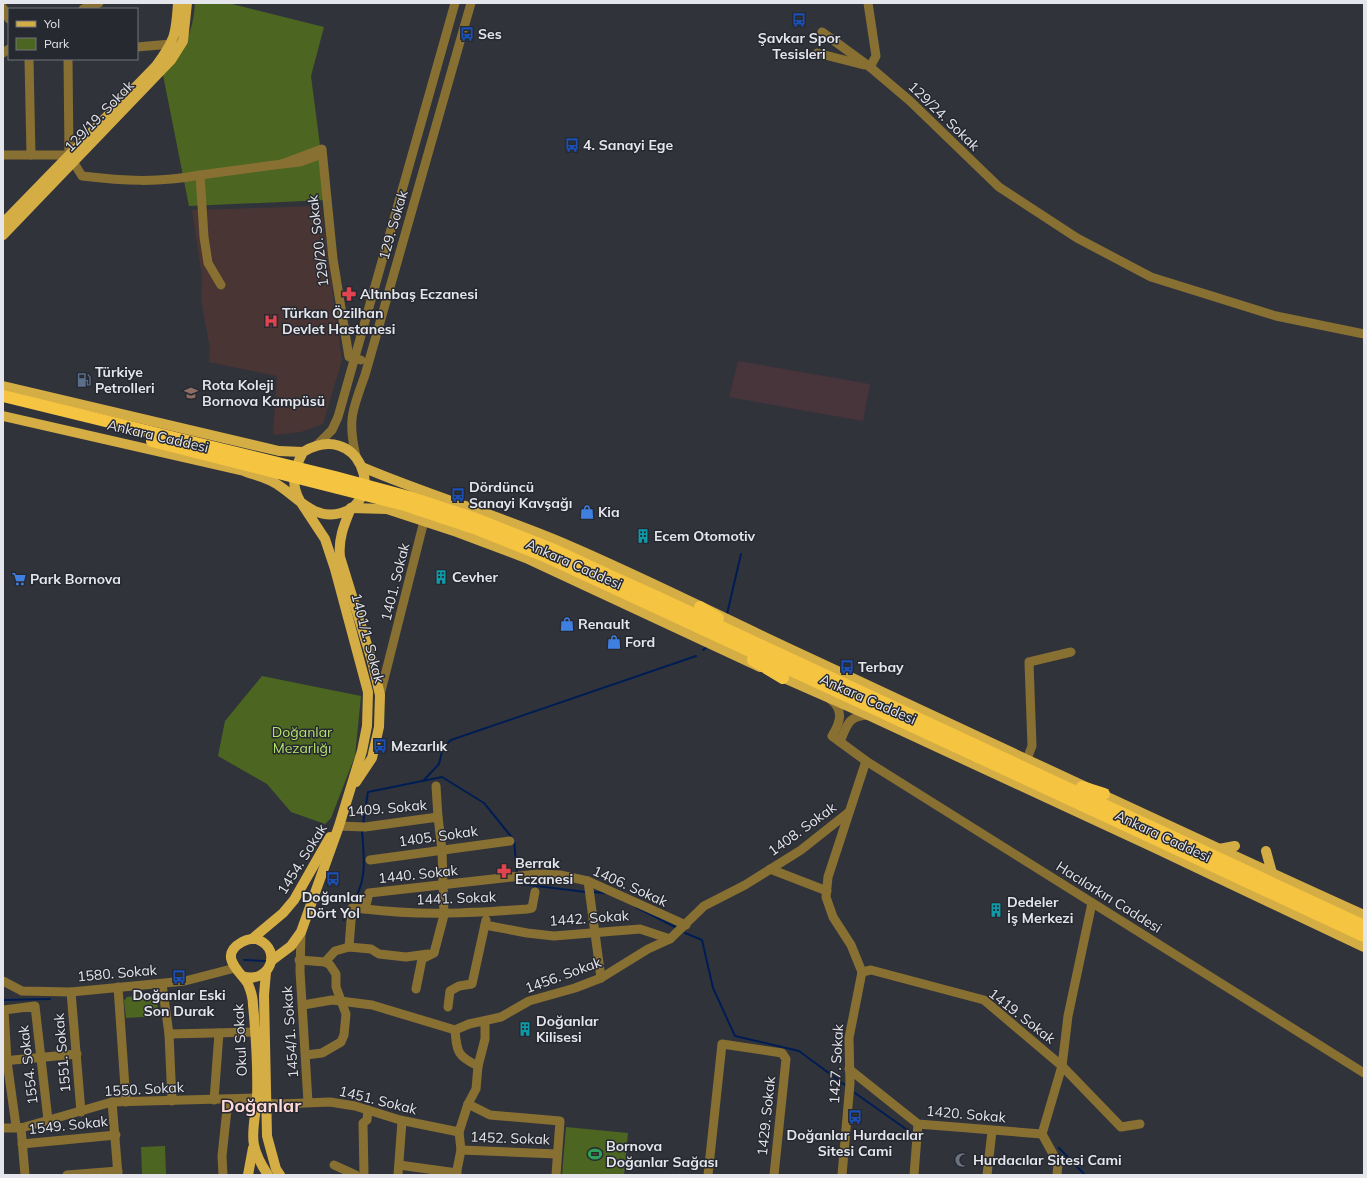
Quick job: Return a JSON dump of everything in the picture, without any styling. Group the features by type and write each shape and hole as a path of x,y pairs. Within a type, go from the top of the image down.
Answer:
{"highway":[{"name":"Ankara Caddesi","path":"3,396 335,477 410,497 476,519 552,549 655,602 699,627 1364,936"},
{"name":"Ankara Caddesi","path":"3,404 405,505 474,528 752,641 1364,926"},
{"path":"700,607 752,641"},
{"path":"699,627 783,678"},
{"path":"1009,760 1104,794"},
{"path":"1155,848 1237,877"}],"main road":[{"name":"129/19. Sokak","path":"3,235 70,159 156,66 171,44 176,29 178,3"},
{"name":"129/19. Sokak","path":"3,222 171,60 183,41 187,3"},
{"name":"Ankara Caddesi","path":"3,386 279,451 303,452 323,444 338,445 349,450 356,456 362,467 365,479 363,492 351,508 341,513 326,515 311,511 274,482 244,471 3,416"},
{"path":"300,501 293,482 296,464 303,452"},
{"name":"Ankara Caddesi","path":"362,467 400,483 490,514 564,543 1219,849 1364,915"},
{"name":"1401/1. Sokak","path":"300,501 325,539 335,569 368,692 367,726 362,751 339,826 301,932"},
{"name":"Ankara Caddesi","path":"351,508 387,509 526,558 783,678 868,715 1155,848 1364,947"},
{"name":"1401/1. Sokak","path":"350,791 372,758 379,727 380,695 372,661 340,558 339,546 341,534 351,508"},
{"name":"1454. Sokak","path":"252,939 283,913 294,900 332,834 339,826"},
{"path":"1219,849 1235,846"},
{"path":"1266,851 1272,873"},
{"path":"271,1174 261,1101 266,972 271,961 291,946 301,932"},
{"path":"266,972 254,978 238,972 232,960 235,947 240,942 252,939 264,943 268,948 271,961"},
{"name":"Okul Sokak","path":"238,972 251,992 256,1032 261,1101 254,1144 271,1174"},
{"path":"248,1175 252,1162 254,1144"}],"street":[{"path":"86,8 99,3"},
{"name":"129. Sokak","path":"315,447 328,436 336,422 455,3"},
{"name":"129. Sokak","path":"356,456 350,423 471,3"},
{"path":"868,3 876,56 870,66"},
{"name":"129/24. Sokak","path":"822,32 870,66 999,187 1077,238 1151,277 1276,316 1364,334"},
{"path":"138,47 171,44"},
{"name":"129/24. Sokak","path":"817,53 870,66"},
{"path":"29,60 31,155"},
{"path":"68,60 70,159 82,176 116,180 171,180 200,175 208,263 220,285"},
{"name":"129/20. Sokak","path":"200,175 282,164 322,152 333,259 349,358 355,359"},
{"path":"3,155 31,155 70,159"},
{"path":"355,359 368,362"},
{"name":"1401. Sokak","path":"380,695 424,521"},
{"path":"1027,759 1032,746 1028,662 1071,652"},
{"name":"Hacılarkırı Caddesi","path":"827,697 838,705 840,714 832,736 866,761 1364,1073"},
{"path":"840,742 851,719 857,716 868,715"},
{"name":"1408. Sokak","path":"770,869 826,891 828,877 866,761"},
{"name":"1409. Sokak","path":"434,953 444,915 442,850 436,786"},
{"name":"1408. Sokak","path":"770,869 801,850 849,812"},
{"name":"1409. Sokak","path":"339,826 365,827 438,817"},
{"name":"1405. Sokak","path":"370,860 510,840"},
{"name":"1456. Sokak","path":"455,1030 469,1024 501,1017 529,1001 576,988 601,978 648,949 670,940 704,906 770,869"},
{"name":"1440. Sokak","path":"365,909 369,893 444,886 538,874"},
{"name":"1406. Sokak","path":"538,874 560,875 588,881 686,925"},
{"path":"588,881 601,978"},
{"path":"826,891 826,897 833,916 851,945 862,972"},
{"name":"1441. Sokak","path":"365,909 403,914 444,915 532,908 535,892"},
{"path":"1057,1175 1058,1163 1042,1134 1062,1066 1068,1016 1092,903"},
{"path":"349,947 352,908 365,909"},
{"path":"448,1006 450,990 459,986 472,984 486,919 483,912"},
{"name":"1442. Sokak","path":"485,925 554,936 640,929 670,940"},
{"name":"1401/1. Sokak","path":"300,960 301,932"},
{"path":"325,962 335,951 349,947 371,948 379,954 406,957 434,953"},
{"path":"416,989 422,959 434,953"},
{"path":"300,960 325,962 330,966 336,974 336,987 346,1014 344,1035 341,1042 322,1053 306,1055"},
{"name":"1454/1. Sokak","path":"300,960 308,1102"},
{"name":"1419. Sokak","path":"862,972 871,970 984,1000 1062,1066 1121,1127 1140,1124"},
{"name":"1580. Sokak","path":"3,981 22,990 71,992 118,986 162,984 238,972"},
{"name":"1427. Sokak","path":"842,1175 850,1083 849,1038 862,972"},
{"path":"162,984 169,1034 172,1101"},
{"path":"118,986 126,1102"},
{"name":"1551. Sokak","path":"71,992 81,1112"},
{"path":"303,1005 327,1000 342,1003 372,1005 455,1030 458,1053 464,1059 478,1066"},
{"name":"1554. Sokak","path":"4,1025 4,1010 35,1006 48,1120"},
{"path":"399,1165 456,1174 461,1150 459,1132 468,1104 476,1089 478,1066 485,1039 485,1021"},
{"path":"4,1025 7,1096 15,1124 21,1128 25,1175"},
{"path":"169,1034 256,1032"},
{"path":"214,1100 219,1033"},
{"name":"1429. Sokak","path":"708,1175 722,1044 782,1053 786,1059 774,1175"},
{"path":"5,1061 77,1054"},
{"name":"1420. Sokak","path":"849,1069 918,1124 1042,1134"},
{"name":"1550. Sokak","path":"3,1128 21,1128 81,1112 93,1106 112,1102 214,1100 261,1101"},
{"path":"222,1175 222,1156 228,1100"},
{"name":"1451. Sokak","path":"261,1101 330,1102 368,1110 402,1121 459,1132"},
{"path":"66,1175 118,1173 116,1135 112,1102"},
{"path":"468,1104 490,1115 560,1121 556,1175"},
{"path":"364,1175 363,1123 366,1120 368,1110"},
{"path":"398,1175 402,1121"},
{"path":"914,1175 918,1124"},
{"path":"987,1175 992,1131"},
{"name":"1549. Sokak","path":"22,1144 116,1135"},
{"name":"1452. Sokak","path":"461,1150 557,1154"},
{"path":"334,1165 356,1175"}],"shaded area":[{"name":"Türkan Özilhan Devlet Hastanesi","path":"321,206 342,360 323,424 301,432 273,435 277,376 209,362 210,349 201,299 202,277 192,210"},
{"path":"738,361 870,384 863,421 729,397"}],"green space":[{"path":"195,3 228,3 324,27 311,76 327,200 189,206 163,75 186,42 192,24"},
{"name":"Doğanlar Mezarlığı","path":"262,676 361,696 355,756 331,818 325,824 291,812 267,784 218,756 225,721"},
{"path":"156,994 159,1016 126,1018 124,1001 127,997"},
{"name":"Bornova Doğanlar Sağası","path":"566,1127 628,1133 624,1175 562,1175"},
{"path":"165,1146 166,1175 142,1175 141,1147"}],"waterway":[{"path":"727,614 741,554"},
{"path":"703,650 707,647"},
{"path":"424,780 439,764 443,747 451,740 696,656"},
{"path":"363,824 368,792 442,777 484,803 514,840 517,873"},
{"path":"351,904 360,887 364,869 362,831"},
{"path":"518,880 520,884 586,892"},
{"path":"593,892 605,893"},
{"path":"636,907 677,928"},
{"path":"344,920 348,910"},
{"path":"685,933 702,940 713,988 735,1036 799,1051 845,1085"},
{"path":"244,960 265,961"},
{"path":"3,1000 50,999"},
{"path":"855,1093 913,1134"},
{"path":"1059,1148 1085,1175"}],"place":[{"name":"Şavkar Spor Tesisleri","path":"799,20"},
{"name":"Ses","path":"467,34"},
{"name":"4. Sanayi Ege","path":"572,145"},
{"name":"Altınbaş Eczanesi","path":"349,294"},
{"name":"Türkan Özilhan Devlet Hastanesi","path":"271,321"},
{"name":"Türkiye Petrolleri","path":"84,380"},
{"name":"Rota Koleji Bornova Kampüsü","path":"191,393"},
{"name":"Dördüncü Sanayi Kavşağı","path":"458,495"},
{"name":"Kia","path":"587,512"},
{"name":"Ecem Otomotiv","path":"643,536"},
{"name":"Cevher","path":"441,577"},
{"name":"Park Bornova","path":"19,579"},
{"name":"Renault","path":"567,624"},
{"name":"Ford","path":"614,642"},
{"name":"Terbay","path":"847,667"},
{"name":"Mezarlık","path":"380,746"},
{"name":"Berrak Eczanesi","path":"504,871"},
{"name":"Doğanlar Dört Yol","path":"333,879"},
{"name":"Dedeler İş Merkezi","path":"996,910"},
{"name":"Doğanlar Eski Son Durak","path":"179,977"},
{"name":"Doğanlar Kilisesi","path":"525,1029"},
{"name":"Doğanlar Hurdacılar Sitesi Cami","path":"855,1117"},
{"name":"Bornova Doğanlar Sağası","path":"595,1154"},
{"name":"Hurdacılar Sitesi Cami","path":"962,1160"}],"district":[{"name":"Doğanlar","path":"261,1105"}]}
